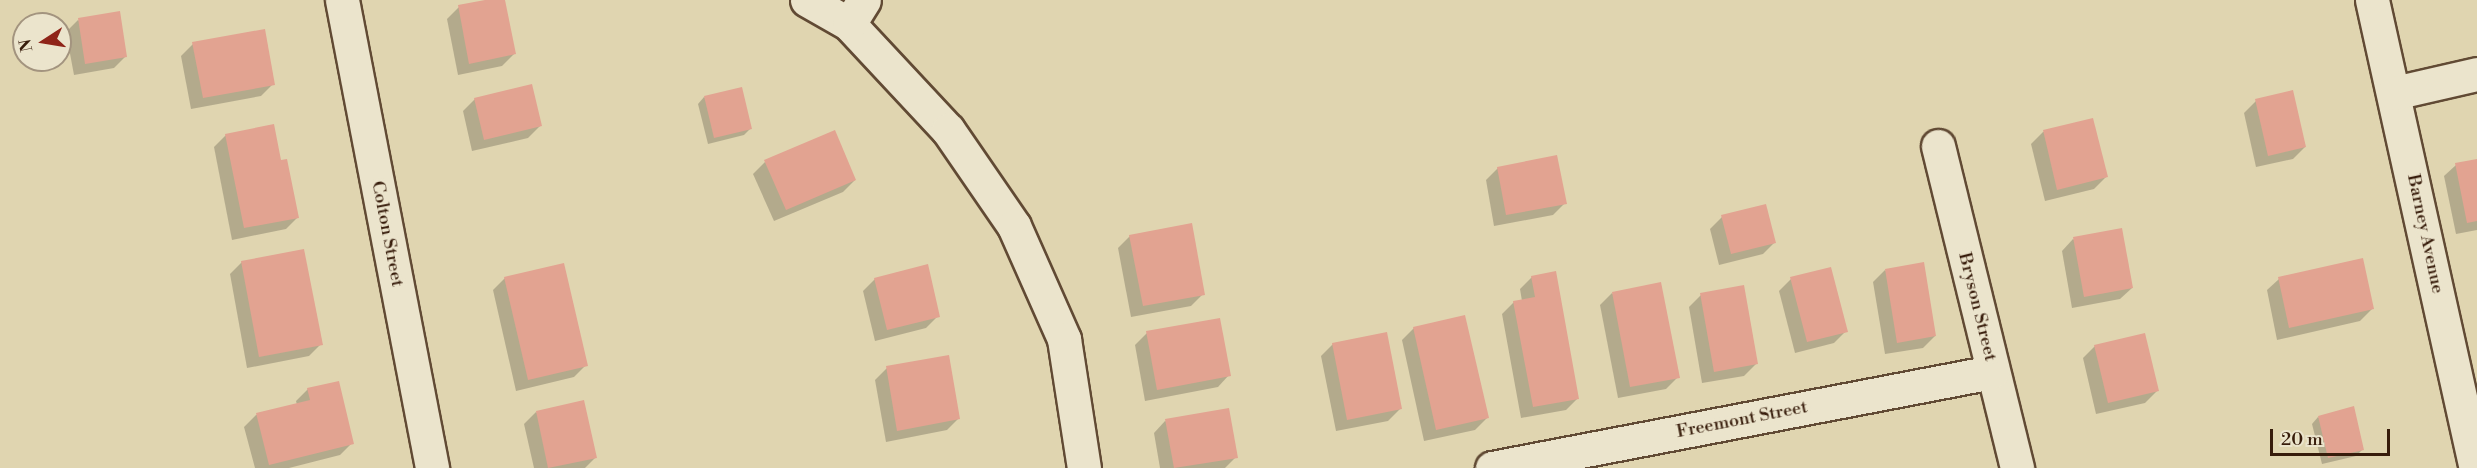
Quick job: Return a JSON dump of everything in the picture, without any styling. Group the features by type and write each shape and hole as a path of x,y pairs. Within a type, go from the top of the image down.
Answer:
{"street":[{"name":"Colton Street","path":"342,0 432,468"},
{"path":"807,0 857,12 948,130 1014,226 1064,339 1084,468"},
{"name":"Barney Avenue","path":"2372,0 2476,468"},
{"path":"2394,93 2477,74"},
{"name":"Bryson Street","path":"1938,146 2017,468"},
{"name":"Freemont Street","path":"1492,468 1992,372"}],"building":[{"path":"485,0 505,0 516,54 469,64 458,5"},
{"path":"120,11 127,57 85,64 78,18"},
{"path":"265,29 275,85 203,98 192,42"},
{"path":"532,84 542,126 484,140 474,98"},
{"path":"742,87 752,129 714,138 704,96"},
{"path":"2293,90 2306,147 2268,156 2255,99"},
{"path":"2093,118 2108,177 2057,190 2043,130"},
{"path":"274,124 281,160 287,159 299,218 244,228 225,134"},
{"path":"835,130 856,180 786,210 764,160"},
{"path":"1557,155 1567,204 1506,215 1497,167"},
{"path":"2477,159 2477,221 2467,223 2455,163"},
{"path":"1766,204 1776,243 1731,254 1721,215"},
{"path":"1192,223 1205,295 1143,306 1129,235"},
{"path":"2122,228 2133,288 2084,297 2073,237"},
{"path":"304,249 323,345 259,357 241,261"},
{"path":"2363,258 2374,309 2289,328 2278,277"},
{"path":"1924,262 1936,336 1897,343 1885,269"},
{"path":"564,263 588,366 528,380 504,277"},
{"path":"928,264 940,317 887,330 874,278"},
{"path":"1831,267 1848,332 1807,342 1790,277"},
{"path":"1556,271 1579,399 1533,407 1513,301 1535,297 1531,276"},
{"path":"1661,282 1680,378 1630,387 1612,292"},
{"path":"1744,285 1758,364 1714,372 1700,293"},
{"path":"1465,315 1489,418 1436,430 1413,327"},
{"path":"1220,318 1231,376 1157,390 1146,331"},
{"path":"1387,332 1402,409 1347,420 1332,343"},
{"path":"2145,333 2159,391 2108,403 2094,345"},
{"path":"949,355 960,419 897,431 886,366"},
{"path":"339,381 354,444 269,465 256,413 310,400 307,388"},
{"path":"584,400 597,458 548,468 536,411"},
{"path":"2354,406 2364,450 2328,458 2318,416"},
{"path":"1229,408 1238,458 1174,468 1165,419"}]}
